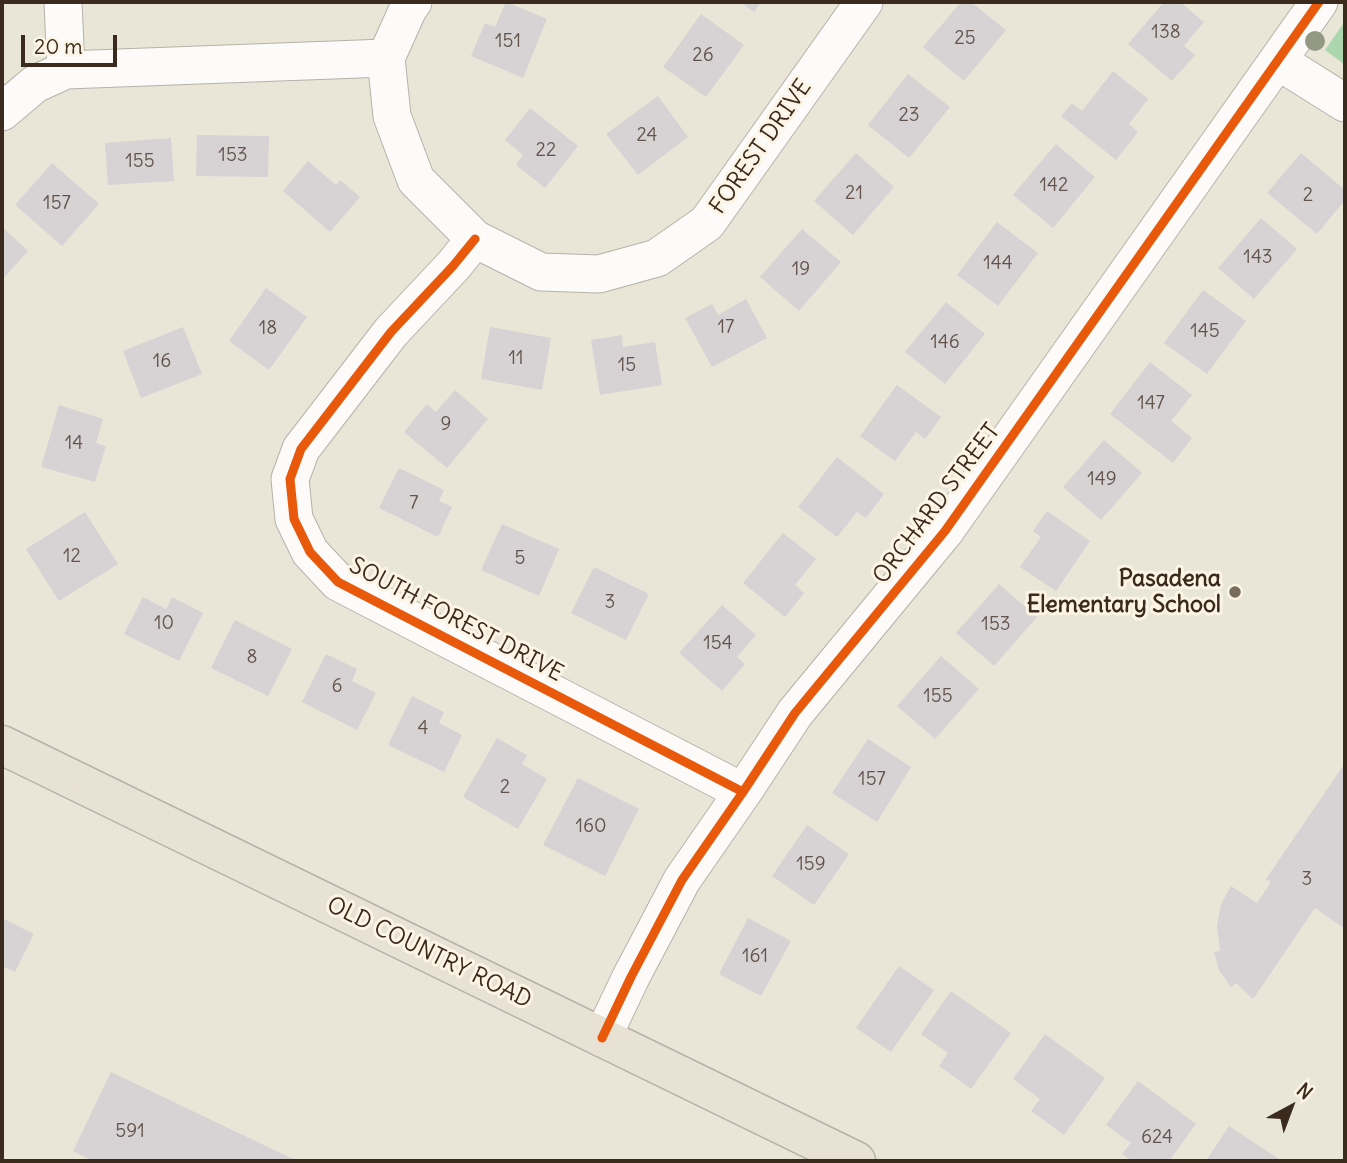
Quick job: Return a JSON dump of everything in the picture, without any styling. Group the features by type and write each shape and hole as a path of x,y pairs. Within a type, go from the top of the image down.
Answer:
{"main road":[{"name":"OLD COUNTRY ROAD","path":"2,745 602,1038 807,1150 856,1161"}],"street":[{"path":"63,2 66,70"},
{"path":"2,112 35,84 66,70 386,58 413,2"},
{"name":"FOREST DRIVE","path":"386,58 392,116 416,180 475,239 541,272 599,274 657,258 707,223 864,2"},
{"name":"ORCHARD STREET","path":"602,1038 682,880 795,713 945,531 1319,2"},
{"path":"1278,61 1345,103"},
{"name":"SOUTH FOREST DRIVE","path":"475,239 391,332 301,449 290,479 294,519 310,552 338,582 743,792"}],"green space":[{"path":"1345,21 1345,65 1325,50"}],"building":[{"path":"506,2 547,19 523,78 471,56 485,23 495,27"},
{"path":"740,2 761,2 754,12"},
{"path":"961,2 971,2 1006,30 964,81 923,47"},
{"path":"1164,2 1180,2 1204,22 1184,46 1195,55 1172,81 1128,44"},
{"path":"701,14 744,45 706,97 663,67"},
{"path":"1113,71 1148,99 1129,124 1138,132 1116,160 1061,116 1072,103 1082,111"},
{"path":"908,74 950,107 909,158 868,125"},
{"path":"658,96 688,137 638,175 606,134"},
{"path":"530,108 578,146 545,188 516,165 523,155 505,140"},
{"path":"197,135 269,136 268,177 196,176"},
{"path":"171,138 174,181 108,185 105,143"},
{"path":"1056,144 1095,177 1053,228 1013,195"},
{"path":"856,153 894,187 853,235 814,201"},
{"path":"1301,153 1345,190 1345,200 1317,234 1267,193"},
{"path":"308,161 336,185 340,180 360,197 330,232 283,191"},
{"path":"52,163 99,204 62,246 15,205"},
{"path":"1261,218 1297,249 1254,299 1218,268"},
{"path":"997,222 1038,253 998,306 957,275"},
{"path":"2,227 28,251 2,280"},
{"path":"802,229 841,262 799,311 760,277"},
{"path":"266,288 307,317 269,370 229,341"},
{"path":"1203,290 1246,321 1207,374 1164,343"},
{"path":"746,299 767,338 712,367 685,318 712,304 718,315"},
{"path":"946,302 985,334 945,384 905,352"},
{"path":"183,327 202,374 141,398 123,351"},
{"path":"490,327 551,338 542,390 481,379"},
{"path":"622,335 623,347 655,342 662,385 600,395 591,340"},
{"path":"1150,362 1192,395 1171,421 1192,438 1173,463 1110,414"},
{"path":"897,385 941,417 925,439 916,432 895,461 860,436"},
{"path":"455,390 488,419 447,468 404,432 427,404 436,412"},
{"path":"59,405 103,419 96,443 106,446 95,482 41,467"},
{"path":"1104,440 1142,473 1101,520 1063,487"},
{"path":"837,457 884,494 866,518 857,512 837,537 798,507"},
{"path":"399,468 444,490 439,501 452,507 438,537 379,508"},
{"path":"1047,511 1090,541 1056,591 1020,567 1041,537 1033,531"},
{"path":"85,512 118,564 59,601 26,549"},
{"path":"502,524 559,549 539,596 481,570"},
{"path":"783,533 816,559 795,585 804,593 785,617 743,583"},
{"path":"594,567 649,594 626,640 571,613"},
{"path":"999,584 1037,617 994,666 956,633"},
{"path":"143,597 166,609 172,597 203,613 179,661 124,634"},
{"path":"722,605 756,635 737,657 745,664 722,691 679,653"},
{"path":"235,620 292,649 268,696 211,668"},
{"path":"326,654 357,669 352,681 376,693 357,730 302,702"},
{"path":"941,656 979,689 935,739 897,706"},
{"path":"412,696 444,712 439,723 462,735 444,772 388,745"},
{"path":"497,738 527,755 522,764 547,779 518,829 463,797"},
{"path":"868,739 911,767 877,822 832,793"},
{"path":"1345,763 1345,929 1315,908 1253,999 1236,983 1231,987 1219,970 1214,952 1220,951 1217,926 1221,904 1231,886 1257,903 1271,882 1266,879"},
{"path":"578,778 639,809 605,876 543,845"},
{"path":"807,825 849,854 814,905 772,876"},
{"path":"2,918 34,934 15,972 2,966"},
{"path":"748,918 791,941 761,996 719,974"},
{"path":"899,966 934,990 891,1052 856,1028"},
{"path":"951,991 1011,1033 971,1089 939,1066 948,1053 921,1034"},
{"path":"1045,1034 1105,1078 1064,1135 1031,1111 1040,1099 1013,1079"},
{"path":"111,1072 297,1161 93,1161 73,1151"},
{"path":"1138,1081 1196,1124 1169,1161 1132,1161 1122,1154 1131,1143 1106,1125"},
{"path":"1229,1126 1282,1161 1206,1161"}],"cycle path":[{"path":"602,1038 682,880 795,713 945,531 1319,2"},
{"path":"475,239 391,332 301,449 290,479 294,519 310,552 338,582 743,792"}],"place":[{"name":"Pasadena Elementary School","path":"1235,592"}]}
